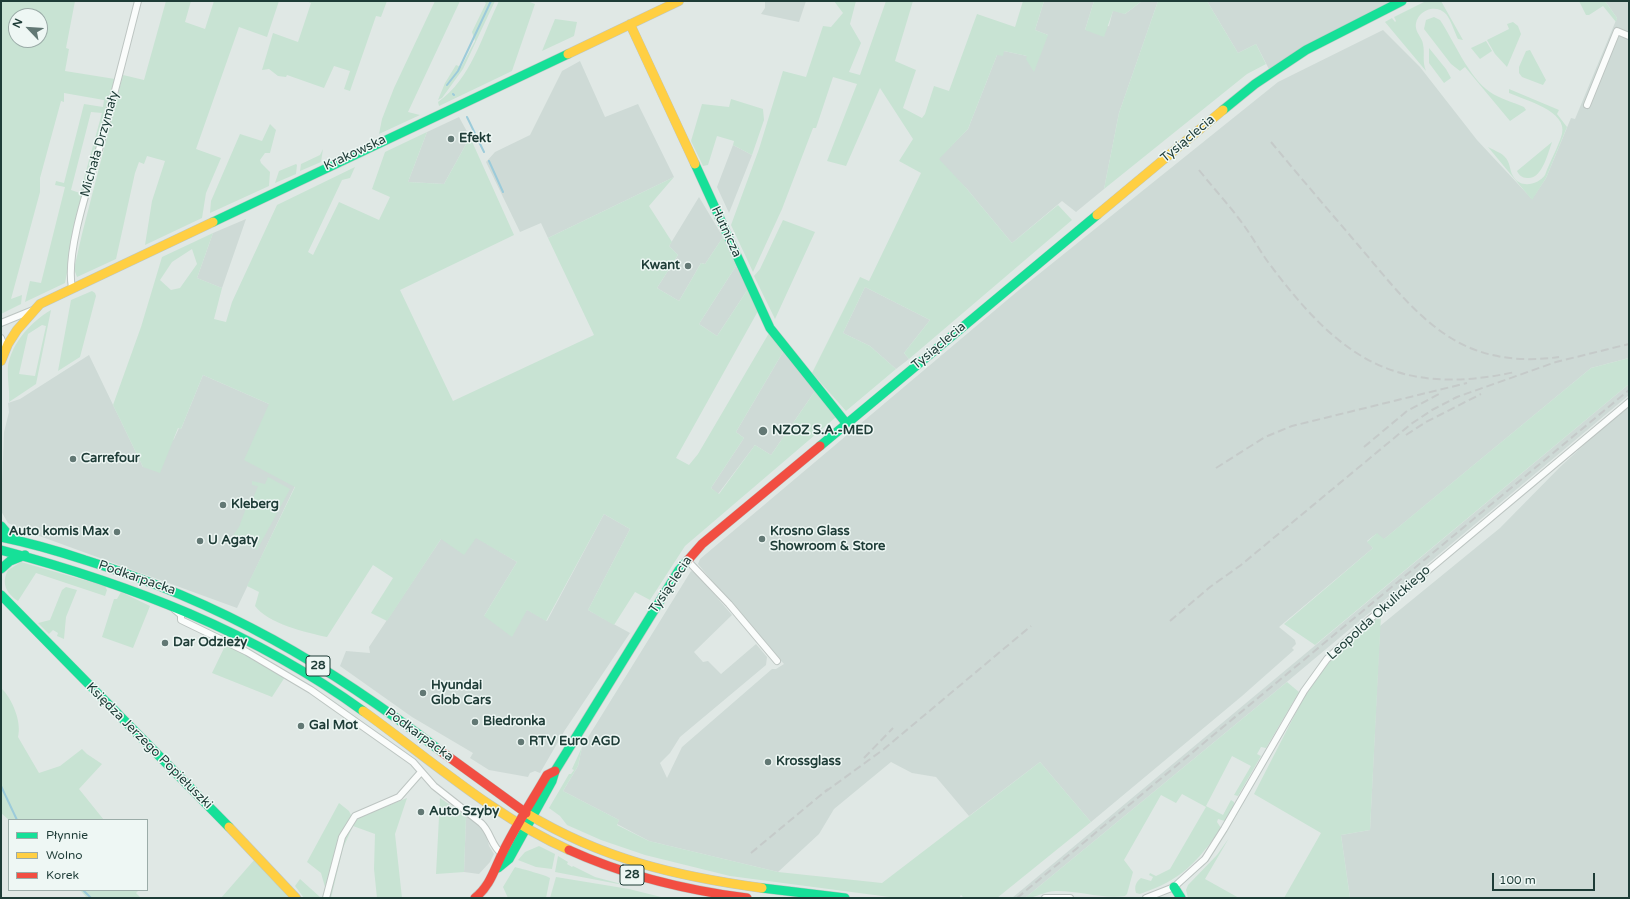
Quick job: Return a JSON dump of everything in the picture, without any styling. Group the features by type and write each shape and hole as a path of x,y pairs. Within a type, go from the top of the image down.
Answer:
{"main road":[{"name":"Krakowska","path":"1,361 4,349 17,328 40,304 298,180 679,1"},
{"name":"Tysiąclecia","path":"522,827 547,775 555,771 687,560 702,544 1255,84 1306,50 1402,1"},
{"name":"Hutnicza","path":"630,24 770,328 846,424"},
{"path":"1,526 12,539"},
{"name":"Podkarpacka","path":"1,537 12,539 159,585 182,594 258,630 367,696 529,815 574,840 660,871 717,881 845,898"},
{"name":"Podkarpacka","path":"1,550 25,555 116,583 162,600 226,628 280,657 336,692 472,793 522,827 594,863 630,875 686,889 747,898"},
{"path":"1,569 10,561 25,555"},
{"name":"Księdza Jerzego Popiełuszki","path":"1,595 208,805 296,898"},
{"path":"475,898 490,882 498,868 502,854 522,827"},
{"path":"498,868 509,859 522,827"},
{"path":"1174,887 1181,898"}],"street":[{"name":"Michała Drzymały","path":"72,288 70,270 80,216 119,79 138,1"},
{"path":"1587,105 1617,31 1629,36"},
{"name":"Krakowska","path":"1,323 34,309"},
{"path":"1,338 4,349"},
{"name":"Leopolda Okulickiego","path":"1146,898 1174,887 1185,879 1205,859 1304,691 1327,659 1376,614 1629,402"},
{"path":"687,560 726,601 777,660"},
{"name":"Podkarpacka","path":"162,600 179,612 181,620 188,624"},
{"path":"195,614 188,617 188,624 247,652 311,690 413,762 434,786 487,828 494,846 502,854"},
{"path":"326,898 342,837 355,816 399,797 421,772"},
{"path":"1045,898 1070,898"}],"shaded area":[{"path":"765,1 806,1 799,22 761,14 765,8"},
{"path":"1044,1 1094,1 1085,30 1109,26 1113,10 1125,14 1142,1 1158,1 1119,113 1104,189 1076,212 1062,201 1012,243 967,189 937,160 968,129 997,55 1004,51 1027,56 1048,35 1035,30"},
{"path":"1207,1 1400,1 1271,73 1256,44 1238,53"},
{"path":"1605,1 1629,1 1629,358 1591,368 1383,540 1376,534 1367,541 1373,548 1279,627 1295,640 1296,644 1292,648 1294,650 1242,696 1091,822 1040,762 969,816 936,777 912,773 891,762 834,809 819,834 778,872 649,841 617,824 619,820 563,791 578,766 582,747 691,571 696,573 732,615 694,652 703,662 708,661 721,674 756,644 767,657 766,665 680,737 670,753 660,763 667,778 682,747 772,669 776,669 784,664 743,619 698,564 700,559 1019,290 1278,82 1383,30 1420,67 1477,140 1532,199 1546,178 1571,118 1575,119 1617,18"},
{"path":"580,61 605,117 638,104 674,177 548,238 541,223 520,232 486,162 495,152 530,135 562,71"},
{"path":"459,117 470,137 444,184 408,182 427,132"},
{"path":"733,145 752,155 729,213 717,187"},
{"path":"699,197 723,237 705,264 701,263 679,301 657,288 678,255 669,246"},
{"path":"246,219 222,288 197,278 213,233"},
{"path":"736,266 748,289 717,336 699,324"},
{"path":"865,287 930,320 904,353 909,359 896,369 870,346 843,333"},
{"path":"783,352 815,391 771,455 755,445 718,494 711,488 744,438 736,432"},
{"path":"89,355 143,467 174,439 179,428 181,429 203,375 269,404 295,486 237,608 23,530 8,523 1,511 4,432 9,412 8,403 20,399"},
{"path":"1629,384 1629,395 1276,691 1025,898 1012,898"},
{"path":"1629,407 1629,898 1350,898 1341,835 1370,830 1380,626 1500,528 1561,466 1608,423"},
{"path":"604,514 630,529 588,610 630,633 565,730 540,773 535,771 530,773 528,777 489,770 470,758 473,753 412,717 340,666 346,651 370,653 369,647 441,539 476,537 517,562 484,616 528,610 547,621"},
{"path":"466,816 481,826 486,833 489,846 494,854 490,862 479,874 464,872"}],"green space":[{"path":"1,1 75,1 66,48 69,49 65,71 115,79 72,247 65,283 25,302 30,281 41,283 65,187 55,185 56,181 64,183 84,104 103,107 104,100 64,93 64,102 61,101 40,178 40,192 11,299 22,295 21,304 1,314","holes":["91,112 102,113 80,193 71,190"]},
{"path":"166,1 191,1 185,22 205,29 214,1 279,1 267,37 239,27 196,149 221,158 206,193 202,218 145,245 152,201 165,161 147,156 144,164 139,162 135,173 116,259 77,277 74,269 123,75 144,80"},
{"path":"306,1 387,1 381,17 376,16 350,91 344,89 350,71 334,66 324,88 287,75 286,77 278,76 269,69 262,70 273,33 298,42 311,3"},
{"path":"435,1 460,1 408,112 420,115 379,134 382,119 394,88"},
{"path":"483,1 495,1 463,69 442,98 438,100 445,83 456,65 461,67 475,41 472,32 486,3"},
{"path":"499,1 527,1 535,4 512,71 439,106 438,102 459,81 467,69"},
{"path":"834,1 856,1 850,24 861,43 849,72 860,75 886,1 913,1 895,61 916,70 903,108 922,118 925,114 934,86 949,91 977,14 1015,27 1023,1 1044,1 1035,30 1048,35 1034,72 1026,59 1027,56 1004,51 1003,56 997,55 968,129 939,159 967,189 1012,243 1058,205 1072,220 909,359 904,353 930,320 865,287 843,333 870,346 896,369 846,411 812,373 860,277 869,281 921,173 899,161 913,139 880,88 846,166 827,161 857,84 833,77 816,128 813,128 782,209 753,272 731,225 759,149 783,71 806,77 823,26 831,27 843,13"},
{"path":"1094,1 1142,1 1125,14 1113,11 1104,37 1085,30"},
{"path":"1158,1 1207,1 1238,53 1256,44 1266,64 1247,74 1104,189 1119,113"},
{"path":"1426,1 1441,1 1463,40 1458,39 1448,16 1441,10 1431,9 1422,13 1416,22 1416,28 1423,44 1424,64 1426,71 1385,22 1392,18 1395,22 1394,17"},
{"path":"1579,1 1605,1 1617,18 1616,22 1603,6 1589,15 1586,15"},
{"path":"1434,17 1440,20 1462,59 1482,86 1502,99 1524,107 1526,110 1510,121 1465,67 1460,71 1451,64 1424,29 1426,20"},
{"path":"555,19 577,22 574,36 542,51"},
{"path":"1513,22 1518,26 1521,34 1507,67 1495,54 1487,40 1509,29 1507,24"},
{"path":"1486,41 1492,51 1480,59 1471,48"},
{"path":"1429,48 1446,69 1451,78 1444,83 1429,63"},
{"path":"1530,50 1546,80 1543,85 1522,77 1519,73 1519,67 1526,51"},
{"path":"1509,89 1559,110 1557,114 1567,127 1546,178 1532,200 1488,147 1504,156 1516,180 1524,184 1534,183 1545,175 1562,134 1562,126 1552,113 1534,103 1509,93"},
{"path":"731,99 763,109 764,120 752,155 733,145 734,141 717,136 708,165 703,166 691,141 702,104 729,107"},
{"path":"270,124 276,130 270,153 265,153 260,160 270,172 269,186 210,213 211,201 240,134 262,141"},
{"path":"427,132 408,182 444,184 470,137 514,235 400,290 453,401 594,335 548,238 674,177 649,206 672,242 669,246 678,255 657,288 679,301 701,263 705,264 723,237 736,266 699,324 717,336 748,289 758,311 676,458 689,465 698,454 769,333 783,352 736,432 744,438 711,488 719,494 755,445 771,455 815,391 836,417 685,546 650,600 635,592 614,625 588,610 630,529 604,514 546,621 527,610 512,637 484,616 517,562 476,538 464,555 441,539 387,621 371,613 393,578 373,565 327,637 299,630 268,617 255,606 259,592 247,586 295,487 244,460 269,404 203,375 181,429 178,428 160,473 143,467 113,405 141,327 162,257 213,233 197,278 222,288 214,319 226,322 232,302 277,205 355,167 350,178 342,180 308,252 313,255 339,202 379,220 390,197 372,189 385,152","holes":["192,249 197,264 180,288 171,290 160,280 172,262"]},
{"path":"1552,142 1544,165 1537,175 1527,178 1520,175 1517,171"},
{"path":"323,149 321,162 300,171 301,164 320,155"},
{"path":"296,164 296,174 275,183 279,171"},
{"path":"783,220 815,232 775,319 754,276 760,269"},
{"path":"92,291 96,296 80,357 58,371 71,300"},
{"path":"51,310 36,384 9,402 8,366 10,357 18,341 36,320","holes":["42,325 46,326 35,376 19,374 28,334"]},
{"path":"1629,358 1629,384 1315,645 1284,624 1373,548 1367,542 1377,533 1384,539 1591,368"},
{"path":"268,477 290,489 257,550 231,538 239,527 246,508 248,509 250,506 258,486 252,485 252,481 265,484"},
{"path":"21,562 105,586 107,590 105,596 36,573 18,601 10,595 6,587 5,579 8,570"},
{"path":"66,587 77,590 66,617 64,639 57,636 58,633 53,630 49,634 38,623 50,620 62,590"},
{"path":"121,592 150,606 133,648 102,637 114,599 117,599"},
{"path":"1381,615 1370,830 1341,835 1350,898 1284,898 1321,833 1254,794 1308,689 1329,662"},
{"path":"226,644 285,677 272,697 212,673"},
{"path":"1287,682 1299,692 1266,748 1261,747 1257,754 1261,756 1238,796 1234,795 1251,766 1232,756 1206,806 1223,815 1231,800 1234,802 1234,805 1225,821 1218,819 1217,822 1221,828 1196,861 1187,869 1167,883 1140,894 1136,893 1136,884 1141,878 1151,881 1153,877 1149,875 1150,873 1156,876 1170,869 1206,807 1182,794 1176,803 1161,795 1124,860 1133,872 1127,894 1125,896 1116,897 1054,891 1025,898"},
{"path":"1,688 9,698 15,711 19,724 18,737 39,773 60,766 82,749 102,764 79,789 103,819 8,819 1,813"},
{"path":"582,747 578,766 563,791 619,820 617,825 649,841 778,872 882,883 1040,762 1091,822 997,898 964,898 961,895 959,898 897,898 730,876 645,855 601,840 567,825 560,816 549,808 569,774 571,774 574,770 572,769"},
{"path":"407,798 395,834 402,898 377,898 374,869 375,834 353,826 343,848 331,898 328,898 344,837 356,818"},
{"path":"440,798 466,816 464,872 436,874"},
{"path":"339,803 349,811 351,815 327,886 325,887 321,873 307,862"},
{"path":"1229,838 1205,879 1239,898 1188,898 1186,890 1188,885 1217,855"},
{"path":"539,846 555,854 552,869 536,867 518,860 525,852"},
{"path":"558,856 568,862 567,864 572,867 573,866 595,877 629,886 555,872"},
{"path":"255,859 291,898 221,898"},
{"path":"515,867 550,878 546,898 508,898 503,887"},
{"path":"556,877 629,889 665,898 550,898"},
{"path":"300,879 320,898 304,898 295,886"},
{"path":"81,891 138,891 136,893 141,898 87,898"}],"waterway":[{"path":"447,85 458,71 491,1"},
{"path":"467,117 484,152"},
{"path":"489,161 503,192"},
{"path":"1,786 17,819"},
{"path":"84,891 91,898"}],"railway":[{"path":"1271,142 1392,285 1428,322 1456,341 1481,352 1506,358 1519,359 1559,357"},
{"path":"1199,170 1240,220 1268,262 1294,295 1319,322 1345,345 1372,362 1402,373 1435,379 1473,379 1515,372"},
{"path":"1170,621 1210,587 1241,565 1411,424 1432,410 1457,397 1556,362 1629,344"},
{"path":"1216,468 1265,437 1292,426 1467,383"},
{"path":"1017,898 1629,390"},
{"path":"1364,447 1407,411 1439,394"},
{"path":"1406,435 1426,422 1481,394"},
{"path":"825,792 884,749 1031,626"},
{"path":"864,758 893,728"},
{"path":"751,853 828,789"}],"traffic: fast":[{"path":"1223,110 1255,84 1306,50 1402,1"},
{"path":"213,222 568,54"},
{"path":"695,164 770,328 846,423"},
{"path":"820,446 1097,215"},
{"path":"1,526 12,539"},
{"path":"1,537 54,550 135,577 183,596 229,617 316,665 358,692 442,752"},
{"path":"1,550 97,578 190,614 235,634 279,657 363,711"},
{"path":"1,569 10,561 25,555"},
{"path":"498,868 509,859 552,781 555,771 679,570 688,560"},
{"path":"1,595 229,827"},
{"path":"1174,887 1181,898"},
{"path":"762,888 845,898"}],"traffic: slow":[{"path":"568,54 679,1"},
{"path":"630,24 695,164"},
{"path":"1097,215 1223,110"},
{"path":"1,361 8,344 17,330 40,304 213,222"},
{"path":"363,711 488,804 514,821 569,850"},
{"path":"526,813 554,829 611,854 699,878 762,888"},
{"path":"229,827 296,898"}],"traffic: jam":[{"path":"688,560 702,544 820,446"},
{"path":"442,752 526,813"},
{"path":"475,898 488,883 512,834 547,775 555,771"},
{"path":"569,850 634,875 656,881 701,891 747,898"}],"place":[{"name":"Efekt","path":"451,139"},
{"name":"Kwant","path":"688,266"},
{"name":"NZOZ S.A.-MED","path":"763,431"},
{"name":"Carrefour","path":"73,459"},
{"name":"Kleberg","path":"223,505"},
{"name":"Auto komis Max","path":"117,532"},
{"name":"Krosno Glass Showroom & Store","path":"762,539"},
{"name":"U Agaty","path":"200,541"},
{"name":"Dar Odzieży","path":"165,643"},
{"name":"Hyundai Glob Cars","path":"423,693"},
{"name":"Biedronka","path":"475,722"},
{"name":"Gal Mot","path":"301,726"},
{"name":"RTV Euro AGD","path":"521,742"},
{"name":"Krossglass","path":"768,762"},
{"name":"Auto Szyby","path":"421,812"}]}
